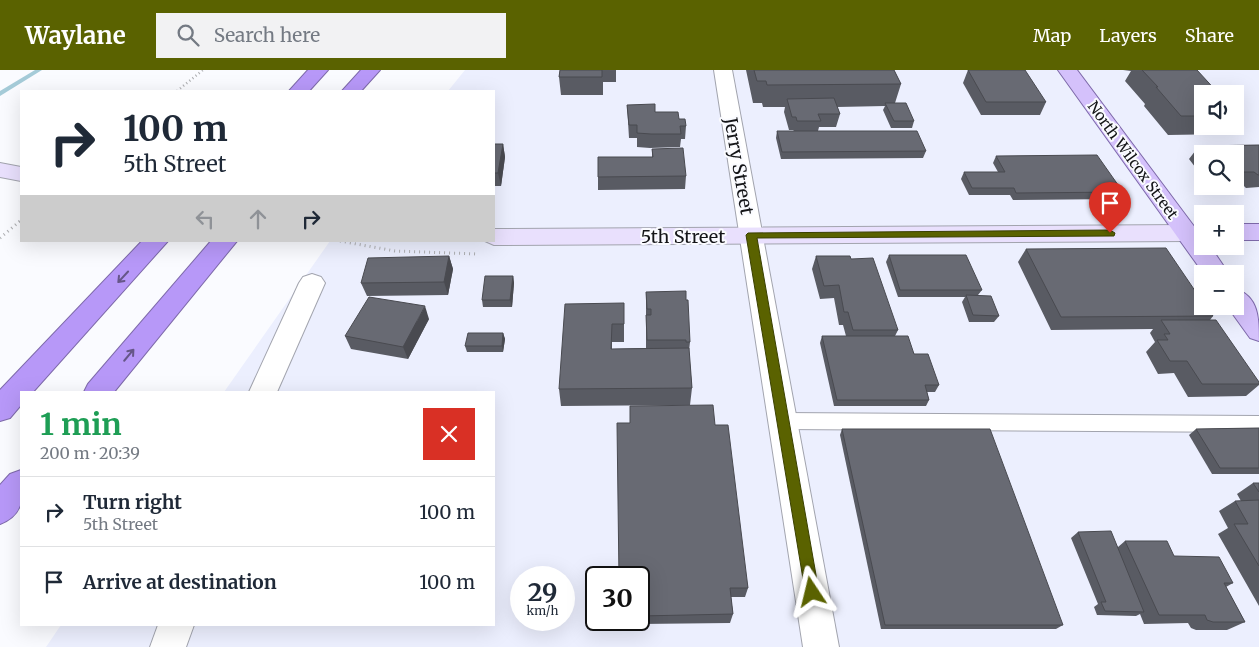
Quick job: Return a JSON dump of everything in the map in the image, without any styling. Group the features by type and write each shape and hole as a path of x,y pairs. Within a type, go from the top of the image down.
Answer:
{"highway":[{"path":"299,90 319,70"},
{"path":"352,90 371,70"},
{"path":"0,410 155,242"},
{"path":"99,391 224,242"},
{"path":"0,509 20,485"}],"main road":[{"name":"North Wilcox Street","path":"1068,70 1194,232"},
{"path":"1244,232 1259,232"},
{"path":"1244,310 1259,330"}],"street":[{"name":"Jerry Street","path":"723,70 821,647"},
{"path":"0,170 20,174"},
{"name":"5th Street","path":"495,237 1194,233"},
{"path":"263,391 312,283"},
{"path":"168,647 176,626"}],"lane":[{"path":"782,421 1259,424"}],"path":[{"path":"178,90 203,70"},
{"path":"0,238 20,221"}],"shaded area":[{"path":"465,70 1259,70 1259,647 46,647 60,626 495,626 495,391 225,391 329,242 495,242 495,90 449,90"}],"building":[{"path":"560,70 602,70 602,77 559,77"},
{"path":"754,70 894,70 901,84 767,85 766,81 757,81"},
{"path":"968,70 1025,70 1046,102 986,102"},
{"path":"1142,70 1197,70 1211,85 1194,85 1194,116 1181,116 1156,87 1158,87"},
{"path":"834,98 840,114 818,114 821,121 797,121 796,117 792,117 787,99"},
{"path":"885,103 906,103 914,121 894,121"},
{"path":"655,104 655,112 678,112 679,119 685,119 686,126 680,126 681,134 637,133 637,125 629,125 627,105"},
{"path":"777,131 917,131 926,151 782,152"},
{"path":"495,144 503,144 498,173 495,173"},
{"path":"1244,145 1259,145 1259,175 1254,172 1244,172"},
{"path":"683,148 686,176 598,177 598,157 653,157 652,149"},
{"path":"1097,155 1123,192 1016,193 1014,188 972,188 964,172 1005,172 996,156"},
{"path":"1166,248 1194,289 1194,315 1213,316 1061,317 1026,249"},
{"path":"889,255 966,255 982,290 900,290"},
{"path":"449,256 444,282 361,283 368,258"},
{"path":"816,256 850,256 851,259 873,258 898,330 853,330 848,312 844,312 839,285 824,286"},
{"path":"485,276 513,276 510,300 482,300"},
{"path":"686,291 690,342 686,342 686,340 647,340 646,315 651,315 651,309 647,309 646,292"},
{"path":"966,295 991,296 999,316 973,315"},
{"path":"369,297 425,306 403,347 345,336"},
{"path":"624,303 624,324 612,324 611,349 689,348 692,388 559,389 565,304"},
{"path":"1161,320 1216,320 1259,384 1202,384 1187,361 1170,361 1157,340 1168,340 1164,334 1170,334"},
{"path":"468,333 503,333 502,346 465,346"},
{"path":"822,336 908,336 914,354 928,354 939,385 925,385 929,400 837,400"},
{"path":"713,405 715,425 728,425 748,588 730,588 733,614 650,616 650,566 619,566 617,423 630,423 630,406"},
{"path":"1259,428 1259,468 1220,468 1196,429"},
{"path":"842,429 990,429 1063,625 885,625"},
{"path":"1253,483 1259,483 1259,492"},
{"path":"1259,500 1259,566 1234,524 1248,524 1235,501"},
{"path":"1111,531 1144,612 1105,611 1101,602 1106,602 1078,532"},
{"path":"1125,541 1167,541 1174,556 1219,557 1233,583 1224,583 1245,622 1213,622 1207,620 1205,615 1159,615"}],"waterway":[{"path":"0,94 39,70"}],"route":[{"path":"812,592 751,235 1110,233"}]}
